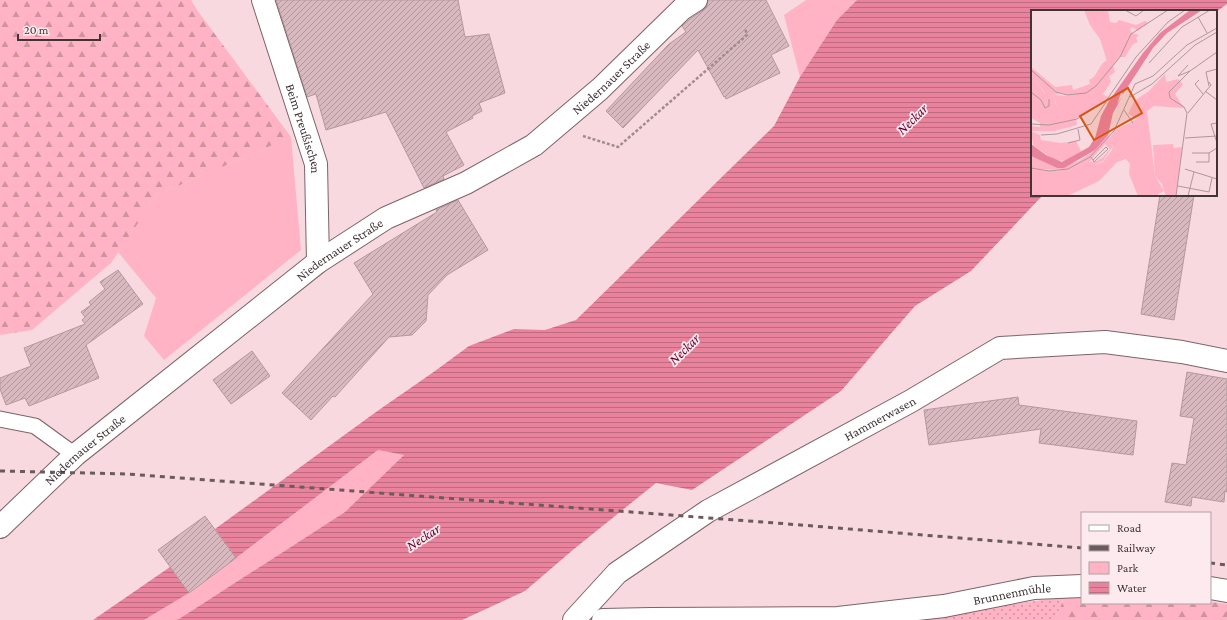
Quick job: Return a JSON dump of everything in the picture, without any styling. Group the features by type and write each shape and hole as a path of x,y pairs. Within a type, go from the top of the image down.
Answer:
{"street":[{"name":"Beim Preußischen","path":"263,0 316,164 318,262"},
{"name":"Niedernauer Straße","path":"0,527 75,455 318,262 386,218 466,183 534,146 600,89 682,9 696,0"},
{"name":"Hammerwasen","path":"574,620 617,574 708,511 911,401 1000,348 1105,342 1182,352 1227,361"},
{"name":"Brunnenmühle","path":"603,620 838,618 944,606 1034,588 1081,586"},
{"path":"1211,588 1227,590"}],"lane":[{"path":"0,419 35,426 75,455"}],"path":[{"path":"576,138 584,136 618,147 747,36 745,28"}],"green space":[{"path":"0,0 191,0 291,137 157,195 111,263 32,330 0,335"},
{"path":"806,0 857,0 837,20 800,77 784,15"},
{"path":"291,137 301,250 164,360 144,336 156,298 118,252 157,195"},
{"path":"378,450 404,455 345,512 179,619 144,620 189,593"},
{"path":"1064,597 1081,597 1081,604 1211,604 1211,602 1227,604 1227,620 1055,620"},
{"path":"1064,597 1055,620 917,620 945,614"}],"water":[{"name":"Neckar","path":"857,0 1227,0 1227,4 1217,11 1217,10 1031,10 1031,196 1042,196 971,271 915,306 841,391 692,490 656,483 574,549 525,591 462,620 175,620 179,619 345,512 404,455 378,450 236,558 215,529 469,346 514,329 545,330 576,320 774,126 800,77 837,20"},
{"path":"170,567 189,593 144,620 93,620"}],"building":[{"path":"276,0 458,0 465,37 489,34 505,93 479,103 482,111 472,116 473,118 446,132 464,165 443,176 444,179 424,188 386,112 326,130 316,94 307,97"},
{"path":"708,0 766,0 789,46 771,55 780,73 726,99 698,50 623,128 606,111 669,44 686,32 682,26 707,6"},
{"path":"1160,196 1194,196 1174,320 1141,314"},
{"path":"458,200 488,250 447,275 428,295 426,321 412,335 389,337 335,397 333,396 311,420 282,393 373,294 354,263 437,212 436,210"},
{"path":"118,270 143,304 86,345 99,378 29,406 25,398 6,405 0,389 0,378 31,366 24,348 85,324 82,320 85,317 81,312 91,305 89,302 105,289 100,282"},
{"path":"252,351 270,376 231,404 213,380"},
{"path":"1187,372 1227,379 1227,492 1225,491 1224,502 1192,497 1191,506 1165,502 1172,463 1186,465 1194,418 1180,416"},
{"path":"1018,397 1019,405 1137,421 1133,455 1039,443 1041,429 929,445 924,410"},
{"path":"205,516 236,558 189,593 158,550"}],"railway":[{"path":"0,471 128,474 776,523 1081,548"},
{"path":"1211,563 1227,565"}]}
